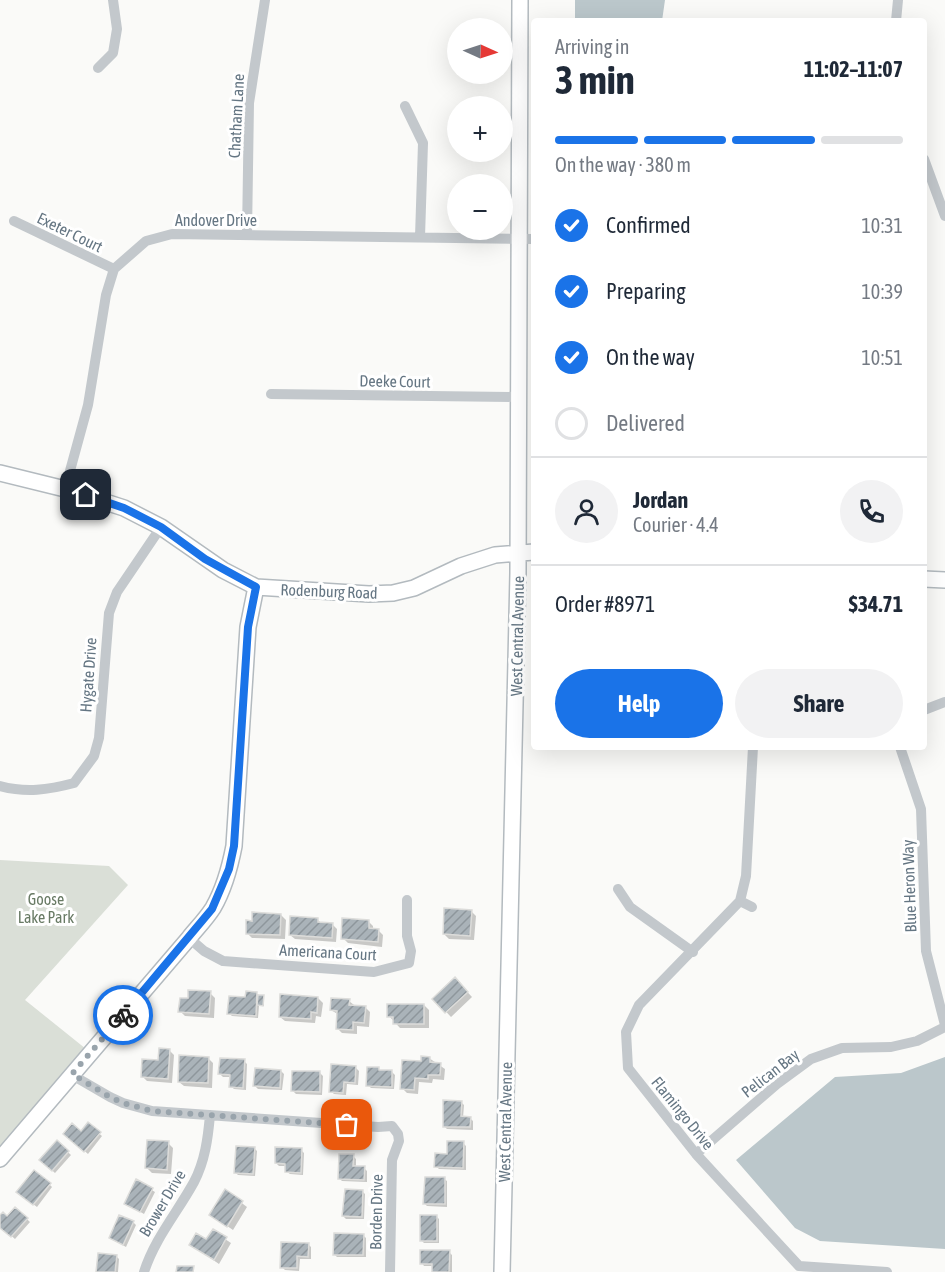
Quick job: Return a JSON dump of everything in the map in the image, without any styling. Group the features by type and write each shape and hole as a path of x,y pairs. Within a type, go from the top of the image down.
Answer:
{"street":[{"path":"98,68 113,53 117,30 113,0"},
{"name":"Chatham Lane","path":"247,234 249,103 265,0"},
{"name":"West Central Avenue","path":"502,1272 518,552 519,397 527,239 520,0"},
{"path":"896,18 898,0"},
{"path":"405,106 423,143 420,237"},
{"path":"927,167 945,216"},
{"name":"Exeter Court","path":"14,221 114,269"},
{"name":"Andover Drive","path":"114,269 146,241 172,234 527,239"},
{"path":"65,489 88,405 106,295 114,269"},
{"name":"Deeke Court","path":"271,394 519,397"},
{"name":"Rodenburg Road","path":"0,473 65,489 124,508 161,527 205,559 256,587 369,594 393,592 431,581 461,566 495,555 531,552"},
{"name":"Hygate Drive","path":"0,786 46,791 74,783 94,756 99,738 109,613 122,584 161,527"},
{"path":"927,579 945,580"},
{"path":"0,1159 212,909 229,869 234,846 248,627 256,587"},
{"path":"927,709 945,702"},
{"path":"752,907 740,901 746,876 753,750"},
{"name":"Blue Heron Way","path":"901,750 921,809 926,951 945,1026"},
{"path":"618,889 630,907 693,952"},
{"name":"Americana Court","path":"189,938 204,951 223,962 380,971 409,963 411,951 406,936 407,900"},
{"name":"Flamingo Drive","path":"740,901 693,952 639,1005 626,1032 628,1068 696,1154 799,1266 887,1272"},
{"name":"Pelican Bay","path":"696,1154 777,1084 811,1059 842,1048 891,1047 917,1041 945,1026"},
{"name":"Borden Drive","path":"72,1074 123,1103 152,1111 378,1127 392,1126 396,1130 399,1141 392,1160 390,1272"},
{"name":"Brower Drive","path":"144,1272 156,1242 198,1173 207,1146 210,1115"}],"green space":[{"name":"Goose Lake Park","path":"0,860 109,866 128,885 25,1000 91,1053 0,1159"}],"shaded area":[{"path":"575,0 665,0 662,18 575,18"},
{"path":"945,1057 945,1249 820,1241 795,1228 736,1160 835,1077 901,1073"}],"building":[{"path":"444,908 472,910 470,936 443,934"},
{"path":"252,912 281,914 280,935 246,934 246,920 252,921"},
{"path":"290,916 318,918 318,922 333,923 332,938 289,935"},
{"path":"342,918 369,920 369,928 379,929 378,942 341,939"},
{"path":"455,977 468,992 445,1013 432,999"},
{"path":"188,990 211,991 209,1014 178,1012 180,998 188,998"},
{"path":"246,991 257,992 256,1016 227,1014 229,996 245,997"},
{"path":"280,994 318,997 317,1013 311,1012 311,1019 279,1017"},
{"path":"258,995 264,995 263,1006 257,1005"},
{"path":"331,998 350,999 349,1005 366,1006 364,1023 353,1022 353,1030 336,1029 337,1011 330,1010"},
{"path":"387,1004 424,1004 424,1024 393,1024 393,1017 387,1017"},
{"path":"159,1048 170,1049 168,1079 141,1077 142,1059 158,1060"},
{"path":"179,1055 209,1057 208,1083 178,1082"},
{"path":"421,1056 430,1057 430,1062 441,1063 440,1075 428,1075 428,1079 415,1078 414,1090 400,1089 402,1060 421,1061"},
{"path":"220,1058 245,1059 243,1088 229,1087 230,1075 218,1074"},
{"path":"331,1064 356,1066 355,1083 344,1082 343,1093 329,1092"},
{"path":"367,1067 392,1070 392,1087 366,1086"},
{"path":"255,1068 281,1070 280,1088 253,1086"},
{"path":"292,1071 320,1071 320,1092 291,1091"},
{"path":"443,1100 462,1101 461,1116 471,1117 470,1127 443,1127"},
{"path":"88,1122 101,1132 84,1152 63,1134 72,1123 81,1131"},
{"path":"57,1140 69,1151 52,1171 39,1160"},
{"path":"147,1140 169,1141 167,1170 145,1168"},
{"path":"447,1141 464,1141 463,1168 434,1167 435,1153 447,1154"},
{"path":"236,1146 255,1147 253,1174 234,1173"},
{"path":"275,1147 302,1148 301,1173 285,1172 285,1164 275,1163"},
{"path":"339,1154 354,1154 353,1166 365,1166 364,1180 338,1179"},
{"path":"34,1170 51,1183 33,1205 16,1192"},
{"path":"425,1177 445,1177 445,1204 423,1204"},
{"path":"136,1179 153,1188 140,1212 124,1204"},
{"path":"225,1189 243,1201 227,1227 209,1215"},
{"path":"345,1189 363,1190 362,1217 342,1216"},
{"path":"15,1207 28,1218 11,1237 0,1228 0,1215 3,1212 7,1216"},
{"path":"119,1215 134,1221 123,1245 109,1238"},
{"path":"420,1215 437,1215 437,1241 420,1241"},
{"path":"213,1229 227,1237 214,1260 189,1245 196,1233 206,1239"},
{"path":"334,1233 364,1234 363,1255 333,1255"},
{"path":"281,1242 309,1243 308,1257 297,1256 297,1268 280,1268"},
{"path":"420,1250 450,1250 449,1272 432,1272 432,1264 420,1264"},
{"path":"98,1253 117,1255 115,1272 96,1272"},
{"path":"177,1266 194,1266 193,1272 176,1272"}],"way so far":[{"path":"123,1015 72,1074 110,1097 152,1111 347,1125"}],"route":[{"path":"86,495 124,508 161,527 205,559 256,587 248,627 234,846 229,869 212,909 123,1015"}]}
